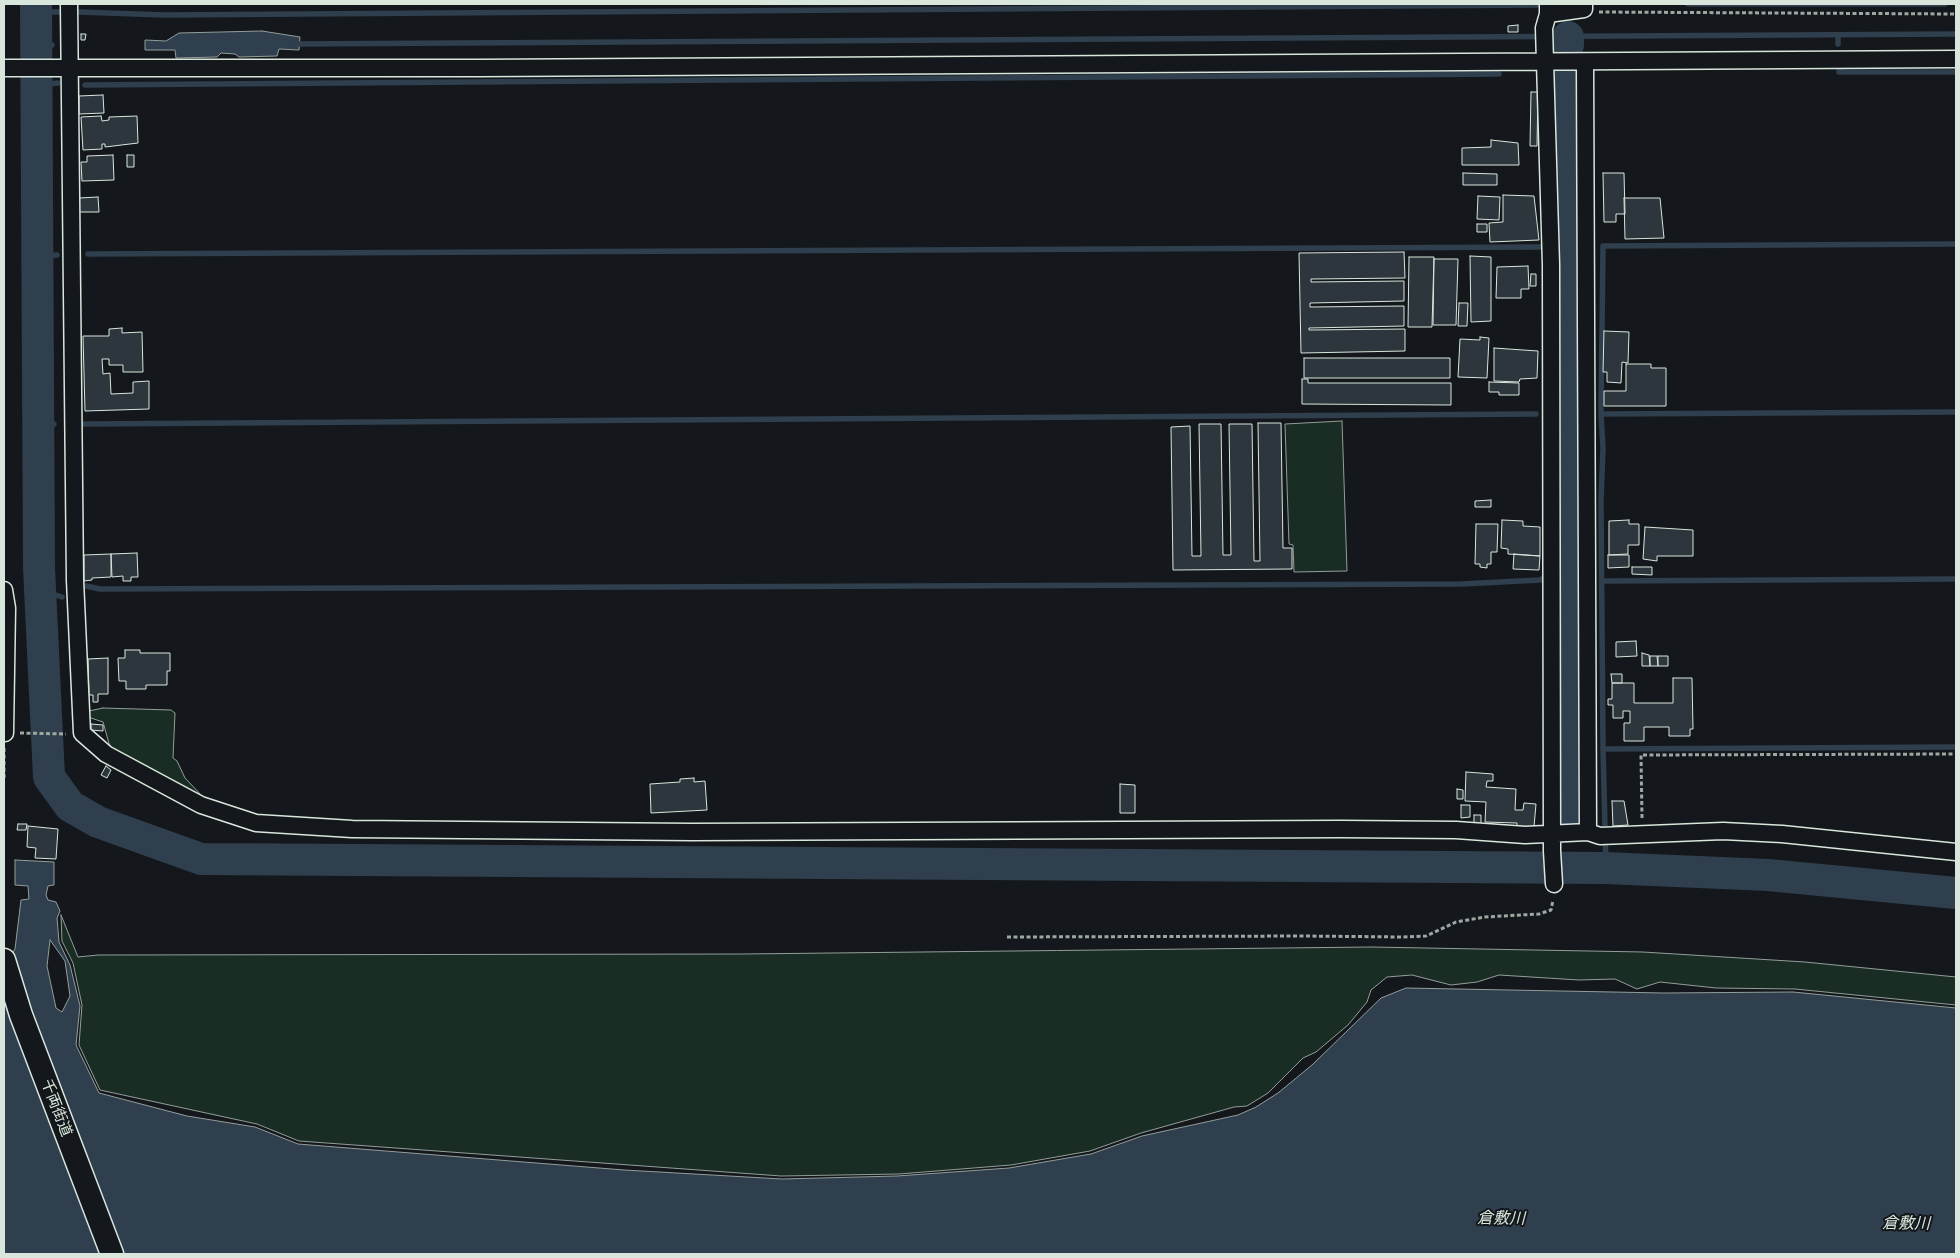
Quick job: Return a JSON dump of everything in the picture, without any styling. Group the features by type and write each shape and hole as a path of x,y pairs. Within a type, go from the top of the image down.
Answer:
{"street":[{"path":"70,4 66,68 75,561 82,733 92,744 106,754 176,793 222,813 256,823 352,829 693,832 1340,829 1456,830 1525,835 1723,831 1782,834 1956,852"},
{"path":"9,68 1547,31 1584,7"},
{"path":"1547,31 1585,62 1956,59"},
{"path":"1547,31 1551,265 1552,851 1554,884"},
{"path":"1585,62 1598,834"},
{"path":"4,590 7,608 7,732"},
{"name":"千両街道","path":"4,960 24,1024 112,1254"}],"path":[{"path":"1584,7 1594,12 1956,14"},
{"path":"4,778 7,732 70,734"},
{"path":"1643,833 1641,755 1956,754"},
{"path":"1007,937 1302,936 1402,938 1426,936 1456,922 1485,917 1539,914 1551,910 1554,903 1554,884"}],"green space":[{"path":"1342,421 1347,571 1294,572 1293,545 1289,544 1285,424"},
{"path":"103,708 171,710 175,713 173,758 177,761 185,778 202,796 183,790 110,747 103,722 88,717 89,711"},
{"path":"61,915 78,957 98,955 742,954 1371,947 1643,952 1805,962 1956,977 1956,1005 1795,989 1716,988 1660,982 1637,989 1615,979 1579,980 1499,975 1477,982 1451,985 1412,975 1387,977 1371,990 1367,1002 1348,1025 1316,1052 1303,1058 1268,1093 1247,1106 1234,1107 1141,1133 1090,1151 1011,1165 899,1174 781,1176 299,1141 257,1124 100,1090 79,1045 82,1005 73,963 62,941"}],"water":[{"path":"262,31 300,37 299,50 279,49 277,56 239,57 235,54 221,53 217,57 176,58 175,50 145,50 145,40 166,41 179,33"},
{"name":"倉敷川","path":"15,860 54,862 54,885 48,886 46,895 48,900 56,902 60,911 57,918 59,942 70,965 80,1006 76,1045 99,1093 187,1116 255,1127 298,1144 624,1170 782,1179 897,1176 1009,1168 1091,1154 1142,1136 1238,1115 1256,1107 1278,1093 1312,1065 1381,998 1406,988 1664,993 1793,992 1956,1008 1956,1254 4,1254 4,965 15,949 21,900 29,899 28,886 15,885","holes":["50,940 65,961 70,996 62,1012 56,1008 47,966"]}],"building":[{"path":"1518,25 1518,32 1508,32 1508,26"},
{"path":"81,34 86,34 85,40 81,40"},
{"path":"1531,92 1538,92 1537,146 1530,146"},
{"path":"103,95 104,113 79,114 79,96"},
{"path":"101,116 102,121 109,120 109,117 137,116 138,143 105,147 105,144 102,144 102,149 83,150 81,117"},
{"path":"1491,140 1518,143 1519,165 1462,165 1462,148 1491,147"},
{"path":"113,155 114,180 82,181 81,162 87,162 87,156"},
{"path":"127,155 134,155 134,167 127,167"},
{"path":"1463,173 1497,174 1497,185 1463,185"},
{"path":"1603,173 1624,173 1625,214 1616,214 1616,222 1604,222"},
{"path":"1503,195 1534,196 1539,240 1490,242 1489,223 1503,222"},
{"path":"1478,196 1500,197 1499,220 1477,219"},
{"path":"98,197 99,212 79,212 79,198"},
{"path":"1624,198 1660,198 1664,238 1625,239"},
{"path":"1477,224 1487,224 1487,232 1477,232"},
{"path":"1404,252 1405,278 1311,279 1311,282 1404,281 1404,301 1310,303 1310,307 1404,306 1404,326 1309,328 1309,330 1405,329 1405,351 1301,353 1299,253"},
{"path":"1470,256 1491,257 1491,321 1471,322"},
{"path":"1409,257 1434,257 1432,327 1408,327"},
{"path":"1434,259 1458,259 1456,325 1433,325"},
{"path":"1528,266 1529,289 1521,289 1521,298 1496,298 1497,267"},
{"path":"1531,274 1536,274 1536,286 1530,286"},
{"path":"1459,303 1468,303 1467,326 1458,326"},
{"path":"122,328 122,333 142,332 143,372 123,372 123,365 109,365 109,359 102,359 103,374 110,373 111,394 133,393 133,382 149,381 149,409 85,411 83,336 109,336 109,329"},
{"path":"1604,331 1629,332 1628,363 1622,362 1621,383 1607,382 1607,372 1603,372"},
{"path":"1480,337 1489,338 1487,378 1458,377 1460,339 1480,340"},
{"path":"1494,348 1538,351 1537,378 1520,379 1519,382 1494,381"},
{"path":"1304,358 1450,358 1450,378 1304,378"},
{"path":"1626,364 1651,364 1651,368 1666,368 1666,406 1604,406 1604,391 1626,391"},
{"path":"1302,379 1308,379 1308,383 1451,383 1451,405 1302,404"},
{"path":"1489,382 1519,383 1519,395 1499,395 1499,392 1489,392"},
{"path":"1258,423 1281,423 1283,548 1292,548 1292,569 1173,570 1171,427 1190,426 1192,556 1201,556 1199,424 1221,424 1223,555 1231,555 1229,424 1252,424 1254,561 1260,561"},
{"path":"1491,500 1491,507 1475,507 1475,501"},
{"path":"1502,520 1523,521 1523,526 1540,527 1540,556 1508,554 1508,549 1501,548"},
{"path":"1629,520 1629,524 1639,524 1639,545 1628,545 1628,554 1609,555 1609,521"},
{"path":"1476,524 1498,524 1497,552 1491,552 1491,564 1487,564 1487,568 1480,567 1480,564 1475,564"},
{"path":"1645,527 1693,530 1693,556 1657,556 1657,561 1643,559"},
{"path":"137,553 138,577 131,577 131,581 123,581 123,576 112,577 111,554"},
{"path":"111,554 111,577 92,578 92,580 84,581 84,555"},
{"path":"1514,554 1540,556 1539,570 1513,569"},
{"path":"1608,555 1629,555 1629,567 1608,568"},
{"path":"1632,567 1652,567 1652,575 1632,574"},
{"path":"1636,641 1637,656 1616,657 1616,642"},
{"path":"125,650 140,650 140,653 170,653 170,671 167,671 167,685 146,685 146,689 126,689 126,681 119,681 118,658 125,658"},
{"path":"1642,653 1649,655 1650,666 1642,666"},
{"path":"1650,656 1657,656 1658,666 1650,666"},
{"path":"1658,656 1668,656 1668,666 1658,666"},
{"path":"108,658 108,694 98,694 98,702 93,702 93,695 89,695 88,659"},
{"path":"1611,674 1622,674 1622,683 1612,683"},
{"path":"1673,678 1692,678 1693,729 1690,729 1690,736 1669,736 1669,727 1644,727 1644,741 1624,741 1624,723 1630,723 1630,711 1623,711 1623,718 1613,718 1613,705 1608,705 1608,699 1612,699 1612,683 1634,683 1634,703 1673,703"},
{"path":"91,724 103,725 103,731 91,730"},
{"path":"106,766 111,770 107,778 101,775"},
{"path":"1466,772 1493,774 1493,781 1487,781 1486,787 1516,789 1515,810 1523,810 1524,803 1536,804 1534,827 1517,826 1517,823 1485,822 1486,802 1465,801"},
{"path":"694,778 694,782 705,781 707,810 651,813 650,784 680,782 680,779"},
{"path":"1120,784 1135,785 1135,813 1120,813"},
{"path":"1457,789 1463,790 1463,799 1457,799"},
{"path":"1612,801 1624,801 1628,825 1613,826"},
{"path":"1461,805 1470,805 1470,817 1461,818"},
{"path":"1474,815 1481,815 1481,825 1474,825"},
{"path":"18,824 27,824 26,830 17,830"},
{"path":"28,826 58,829 56,859 35,858 36,848 27,847"}],"waterway":[{"path":"36,4 39,568 49,777 70,806 98,822 201,859 1606,868 1768,875 1956,893"},
{"path":"1688,4 1945,4"},
{"path":"79,12 165,15 1539,5"},
{"path":"36,12 59,12"},
{"path":"293,44 1956,34"},
{"path":"1838,35 1838,44"},
{"path":"1568,37 1568,45"},
{"path":"36,45 52,45"},
{"path":"1839,70 1839,72 1956,72"},
{"path":"1567,71 1574,822"},
{"path":"85,85 1499,74"},
{"path":"1560,78 1567,78"},
{"path":"36,85 58,83"},
{"path":"1601,414 1603,246 1956,244"},
{"path":"1561,246 1568,247"},
{"path":"88,254 1542,247"},
{"path":"37,257 57,255"},
{"path":"1603,749 1601,501 1603,448 1601,414 1956,412"},
{"path":"83,424 1536,414"},
{"path":"1563,415 1570,415"},
{"path":"38,425 54,424"},
{"path":"1558,575 1571,583"},
{"path":"86,586 100,589 1462,584 1540,580 1544,578"},
{"path":"1603,581 1956,579"},
{"path":"40,590 62,597"},
{"path":"1606,868 1603,749 1956,747"}]}
